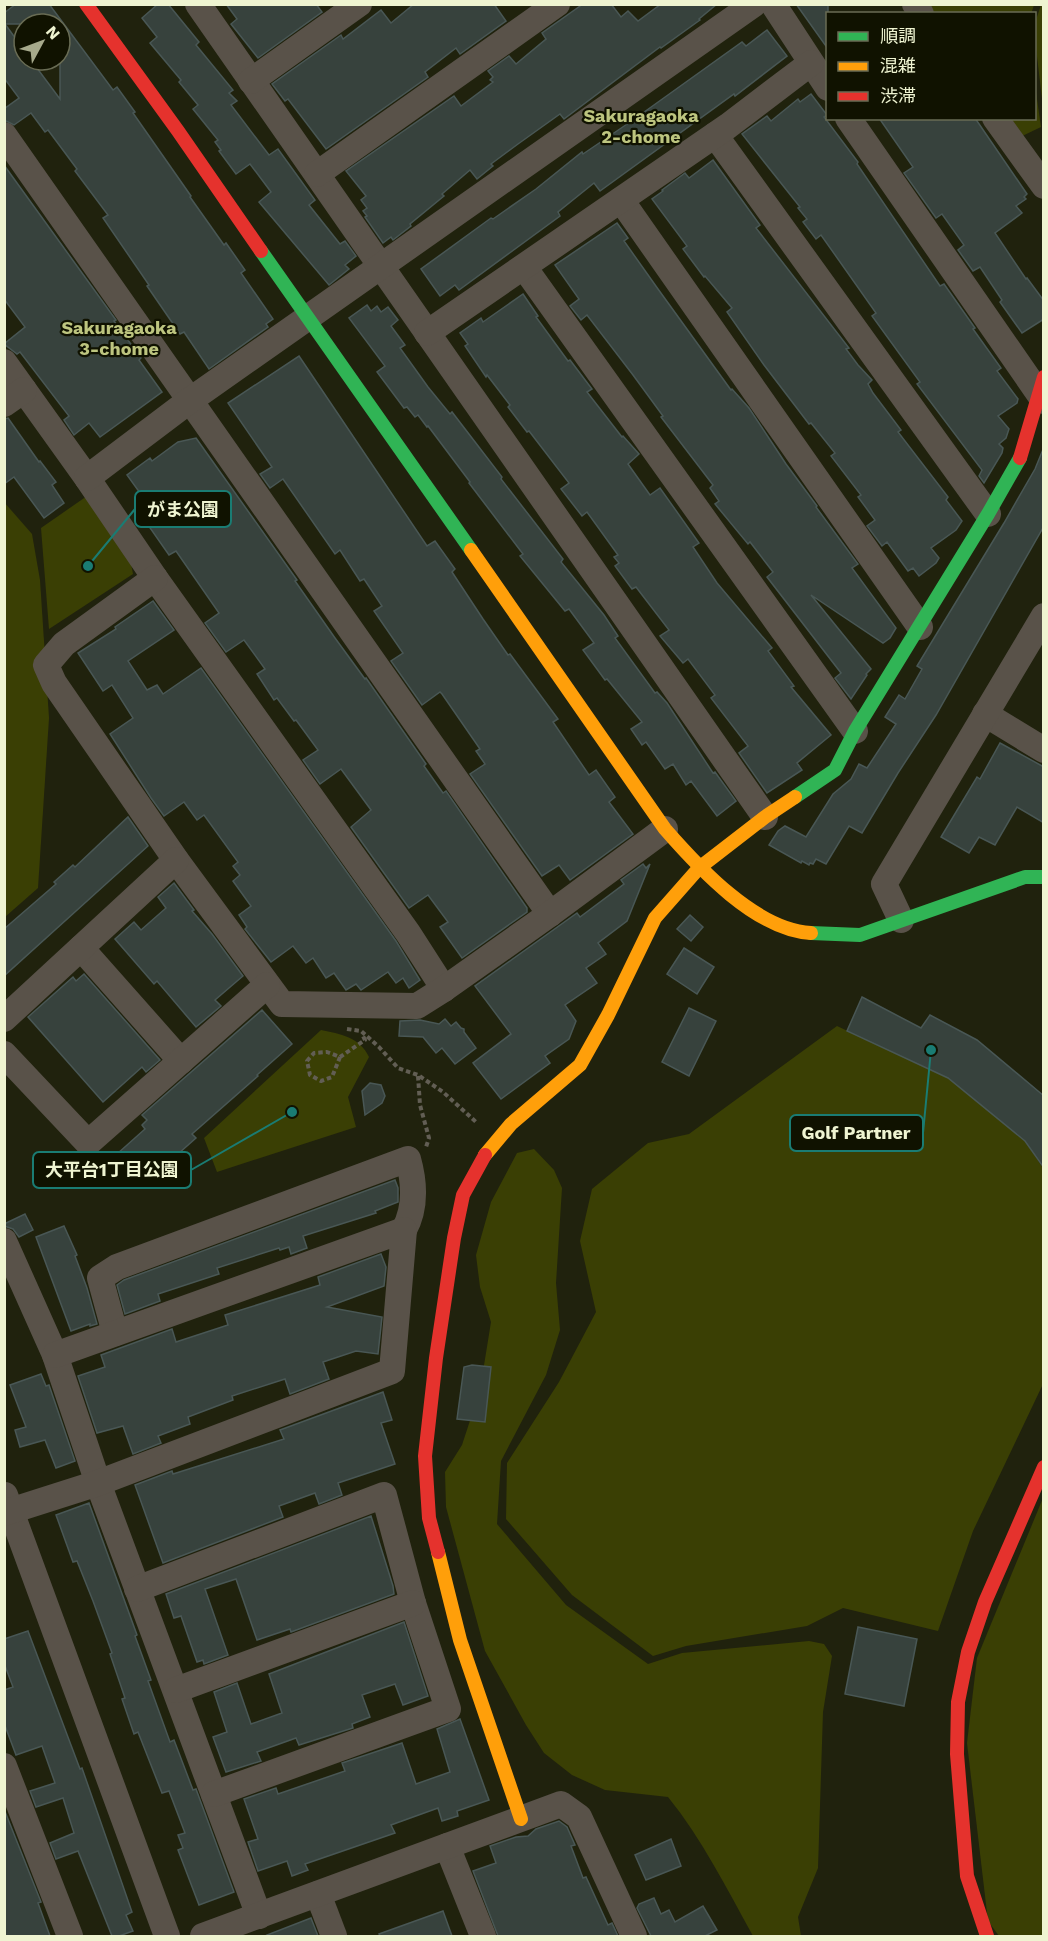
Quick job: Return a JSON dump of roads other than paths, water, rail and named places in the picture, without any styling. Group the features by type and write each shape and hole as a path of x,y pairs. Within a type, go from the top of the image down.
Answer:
{"street":[{"path":"86,4 400,447 665,829 699,868 737,900 764,917 796,932 860,935 1004,884 1025,878 1044,877"},
{"path":"198,4 765,817"},
{"path":"251,81 358,4"},
{"path":"317,174 557,4"},
{"path":"87,478 189,401 754,4"},
{"path":"773,4 826,85"},
{"path":"427,333 715,135 810,63"},
{"path":"520,1819 460,1640 429,1518 425,1456 440,1336 463,1195 486,1152 511,1124 580,1065 608,1015 655,918 699,868 765,817 835,770 855,731 1019,460 1042,391 849,120"},
{"path":"996,120 1044,186"},
{"path":"4,135 122,300 189,401 550,914"},
{"path":"715,135 988,514"},
{"path":"621,200 920,627"},
{"path":"524,267 855,731"},
{"path":"4,362 14,397 87,478 155,578 401,923 444,989"},
{"path":"155,578 64,644 46,665 54,683 176,860 282,1004 417,1006 550,914 665,829"},
{"path":"901,920 884,884 1044,616"},
{"path":"985,714 1044,750"},
{"path":"4,1019 176,860"},
{"path":"81,948 181,1061"},
{"path":"4,1054 88,1143 267,985"},
{"path":"115,1333 100,1278 117,1267 408,1159 413,1180 412,1215 404,1230 392,1371 98,1483 6,1506 167,1936"},
{"path":"55,1354 404,1230"},
{"path":"4,1241 55,1354 98,1483 260,1916"},
{"path":"987,1936 967,1876 957,1754 958,1702 968,1652 985,1602 1044,1467"},
{"path":"137,1588 384,1496 413,1603 448,1709 214,1794"},
{"path":"176,1690 413,1603"},
{"path":"4,1766 70,1936"},
{"path":"203,1936 561,1804 579,1817 634,1936"},
{"path":"447,1846 483,1936"},
{"path":"318,1894 334,1936"}],"place":[{"name":"がま公園","path":"88,566"},
{"name":"Golf Partner","path":"931,1050"},
{"name":"大平台1丁目公園","path":"292,1112"}],"district":[{"name":"Sakuragaoka 2-chome","path":"641,125"},
{"name":"Sakuragaoka 3-chome","path":"119,337"}]}
